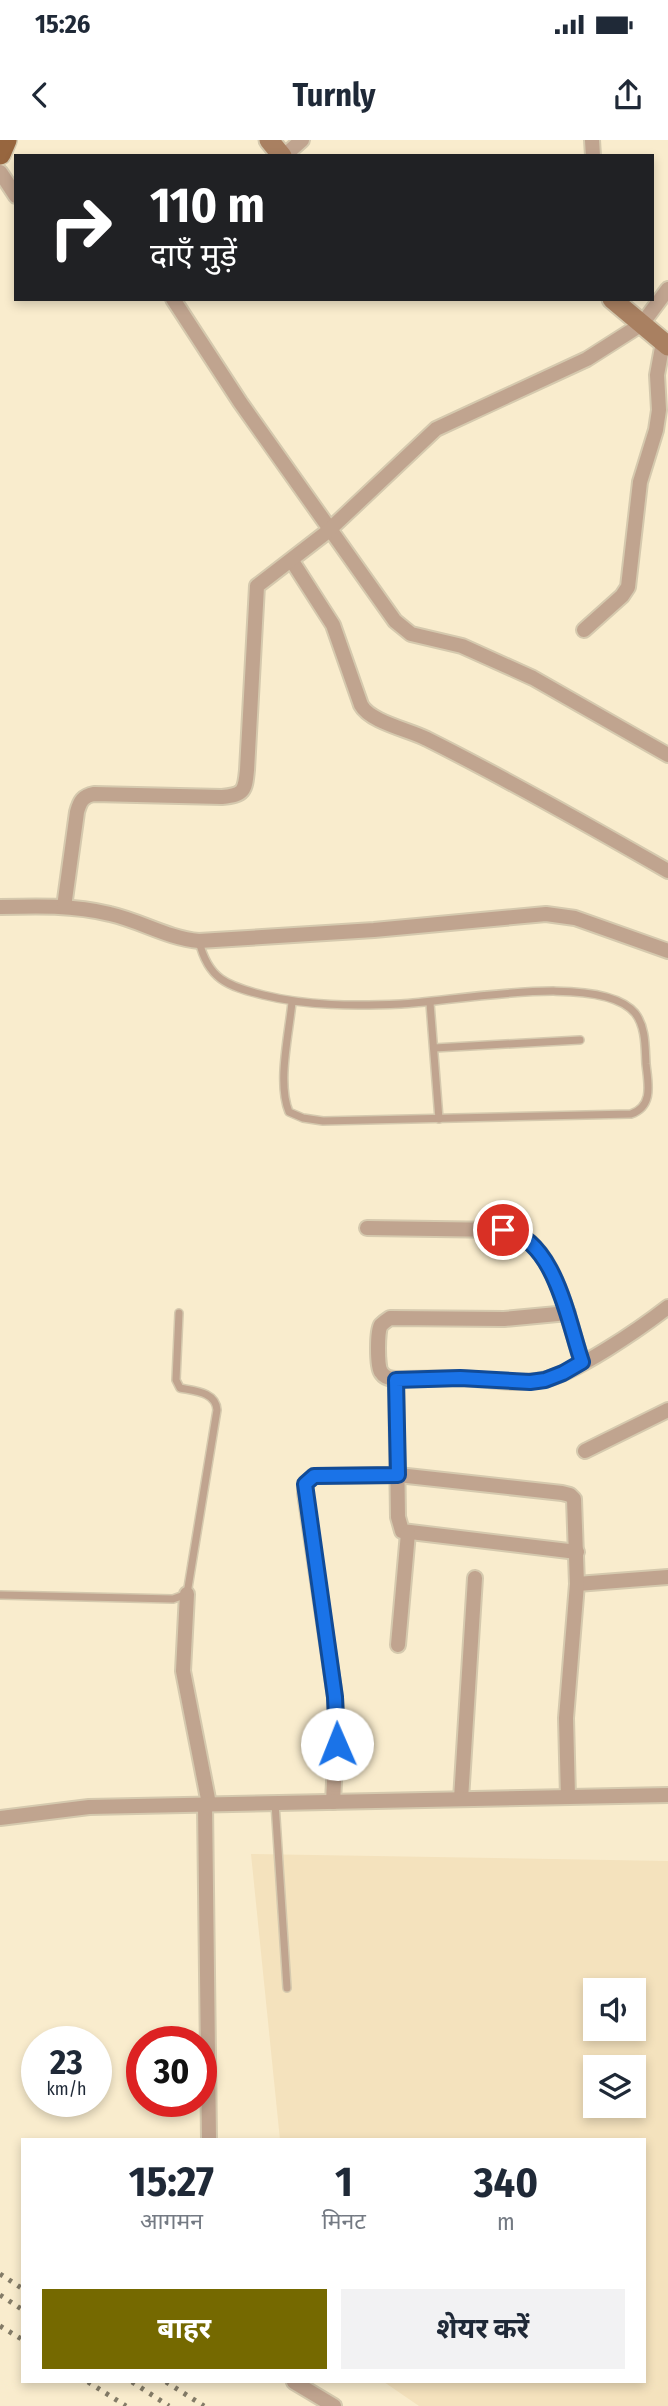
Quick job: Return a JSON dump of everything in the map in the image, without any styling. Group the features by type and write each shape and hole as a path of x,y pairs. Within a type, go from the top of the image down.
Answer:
{"main road":[{"path":"0,154 6,140"}],"street":[{"path":"269,140 281,154"},
{"path":"285,154 302,140"},
{"path":"0,172 14,193"},
{"path":"174,301 240,402 395,621 411,634 462,646 533,678 668,755"},
{"path":"584,630 622,596 628,587 640,482 656,430 659,410 657,375 666,344 615,301"},
{"path":"64,907 77,812 80,802 86,796 222,797 236,796 243,792 246,786 257,586 329,530 436,429 587,359 632,313 650,301"},
{"path":"295,558 333,625 361,705 368,715 421,736 506,778 668,871"},
{"path":"0,907 64,907 109,913 178,939 199,940 374,930 545,914 575,918 668,951"},
{"path":"367,1228 503,1230 522,1235 556,1279 569,1313 582,1362"},
{"path":"569,1313 504,1319 390,1318 379,1330 378,1364 381,1372 396,1380 460,1378 530,1382 554,1377 582,1362 643,1326 668,1307"},
{"path":"396,1380 401,1531 577,1552"},
{"path":"585,1451 668,1410"},
{"path":"333,1802 337,1733 335,1697 305,1484 314,1476 398,1475 570,1495 576,1506 577,1584 566,1718 568,1797"},
{"path":"398,1645 408,1533"},
{"path":"577,1584 668,1577"},
{"path":"461,1799 475,1578"},
{"path":"187,1594 183,1671 209,1804 205,1805"},
{"path":"0,1818 89,1808 668,1795"},
{"path":"205,1805 209,2138"},
{"path":"296,2383 334,2406"}],"lane":[{"path":"199,940 206,964 216,977 245,990 292,1002 343,1005 430,1003 502,994 574,992 601,994 620,1000 635,1013 643,1028 649,1096 639,1111 631,1114 323,1121 303,1118 289,1112 285,1101 284,1085 292,1002"},
{"path":"430,1003 439,1119"},
{"path":"433,1048 580,1040"},
{"path":"0,1595 173,1599 187,1594 217,1410 216,1402 212,1398 180,1388 176,1380 179,1313"},
{"path":"275,1803 287,1988"}],"shaded area":[{"path":"251,1854 668,1861 668,2406 419,2406 385,2383 646,2383 646,2138 280,2138"}],"railway":[{"path":"0,2274 21,2288"},
{"path":"0,2295 21,2309"},
{"path":"0,2326 21,2339"},
{"path":"90,2383 126,2406"},
{"path":"134,2383 169,2406"},
{"path":"168,2383 204,2406"}],"route":[{"path":"337,1744 335,1697 305,1484 314,1476 398,1475 396,1380 460,1378 530,1382 545,1380 582,1362 569,1313 556,1279 528,1240 514,1231 503,1230"}]}
